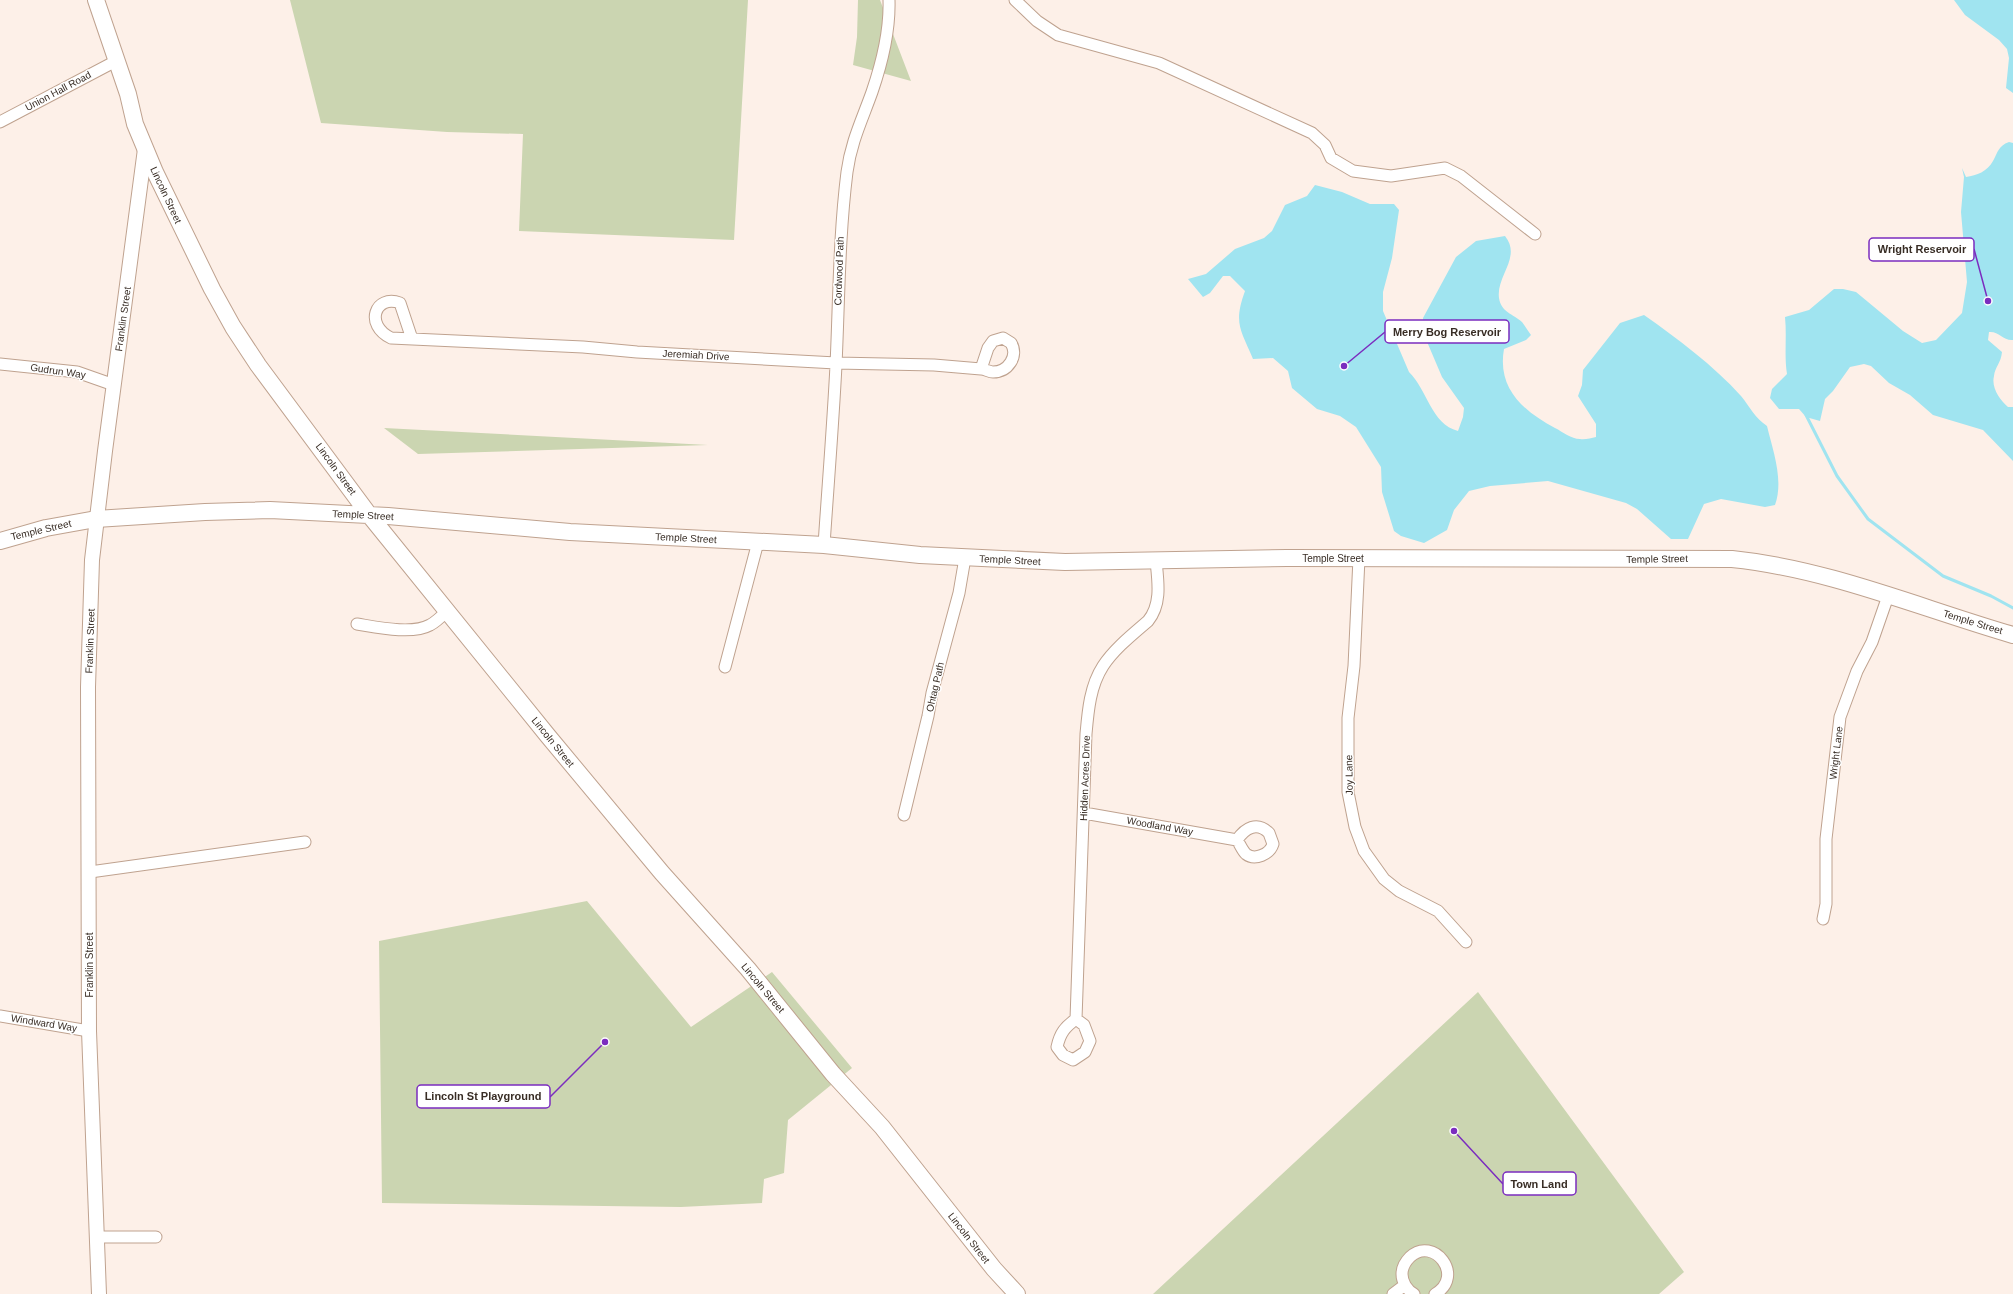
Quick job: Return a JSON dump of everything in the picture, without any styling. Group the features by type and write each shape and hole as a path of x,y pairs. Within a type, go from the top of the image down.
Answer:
{"main road":[{"name":"Franklin Street","path":"96,0 128,94 135,124 145,149"},
{"name":"Lincoln Street","path":"145,149 195,256 233,327 258,364 370,516 606,806 662,873 748,968 833,1074 882,1127 994,1269 1017,1294"},
{"name":"Temple Street","path":"0,540 46,528 96,519 205,512 270,510 370,516 570,532 824,546 965,558 1065,562 1280,558 1732,559 1763,562 1808,572 2013,634"}],"street":[{"path":"1015,0 1037,22 1058,35 1159,63 1312,133 1325,145 1331,158 1353,171 1391,176 1445,168 1461,176 1535,234"},
{"name":"Cordwood Path","path":"824,546 836,363 839,249 847,171 852,143 882,61 888,30 888,1"},
{"name":"Union Hall Road","path":"0,122 116,61"},
{"name":"Franklin Street","path":"99,1294 89,1031 90,872 88,687 92,560 96,519 145,149"},
{"name":"Jeremiah Drive","path":"412,339 583,347 637,352 836,363 934,365 981,369"},
{"name":"Gudrun Way","path":"0,364 77,372 114,385"},
{"path":"725,667 758,542"},
{"name":"Ohtag Path","path":"904,815 928,716 932,693 960,593 965,558"},
{"name":"Joy Lane","path":"1359,558 1354,666 1348,718 1348,792 1355,827 1364,851 1384,879 1399,891 1438,911 1466,942"},
{"name":"Hidden Acres Drive","path":"1076,1019 1077,954 1084,813 1086,734 1092,694 1104,664 1148,621 1154,612 1158,589 1156,561"},
{"name":"Wright Lane","path":"1823,919 1826,904 1826,839 1840,717 1857,670 1872,642 1888,596"},
{"path":"357,624 394,629 413,629 429,626 447,611"},
{"name":"Woodland Way","path":"1084,813 1237,840"},
{"path":"90,872 305,842"},
{"name":"Windward Way","path":"0,1016 89,1031"},
{"path":"96,1237 156,1237"},
{"path":"1414,1294 1405,1285 1402,1275 1406,1261 1418,1252 1434,1253 1440,1257 1448,1271 1445,1286 1436,1294"},
{"path":"1393,1294 1405,1285"}],"green space":[{"path":"290,0 748,0 734,240 519,231 523,134 447,132 321,123"},
{"path":"858,0 880,0 911,81 853,65 857,37"},
{"path":"384,428 708,445 418,454"},
{"path":"587,901 691,1027 772,972 852,1068 788,1120 784,1173 764,1179 762,1203 681,1207 382,1203 379,941"},
{"path":"1478,992 1684,1272 1659,1294 1153,1294"}],"water":[{"path":"1954,0 2013,0 2013,93 2006,88 2009,58 2007,49 1999,40 1965,15"},
{"path":"2009,142 2013,143 2013,340 2006,339 1996,333 1989,332 1988,340 2002,352 1993,380 1995,389 2002,401 2008,407 2013,407 2013,461 1983,430 1933,415 1910,395 1889,383 1871,366 1864,364 1850,367 1833,391 1825,399 1820,421 1806,417 1799,409 1779,409 1770,398 1772,389 1787,374 1785,317 1809,310 1834,289 1843,289 1856,292 1903,331 1922,343 1936,340 1962,313 1967,282 1961,212 1964,177 1962,168 1966,177 1981,172 1991,165 2000,147"},
{"path":"1315,185 1342,192 1370,204 1394,204 1399,210 1392,258 1383,292 1383,311 1409,372 1420,387 1435,414 1449,427 1458,431 1463,417 1464,408 1442,377 1425,337 1423,318 1456,257 1476,241 1505,236 1510,244 1511,251 1510,259 1499,290 1500,303 1505,310 1522,322 1531,335 1526,340 1504,349 1503,363 1509,387 1523,406 1543,421 1570,437 1577,439 1588,439 1596,437 1596,424 1578,396 1582,385 1583,370 1620,323 1644,315 1707,363 1741,396 1759,419 1767,426 1777,466 1778,486 1775,505 1765,507 1721,499 1704,504 1688,539 1671,539 1637,509 1626,503 1548,481 1490,486 1469,491 1454,510 1447,530 1424,543 1401,536 1394,531 1382,492 1381,467 1356,427 1340,416 1317,409 1292,388 1288,371 1273,358 1253,359 1242,333 1239,319 1241,302 1245,291 1230,276 1223,276 1210,293 1203,297 1188,279 1206,274 1235,249 1264,238 1272,231 1285,205 1307,196"}],"waterway":[{"path":"1806,415 1837,476 1868,519 1943,576 1991,596 2013,608"}],"place":[{"name":"Wright Reservoir","path":"1988,301"},
{"name":"Merry Bog Reservoir","path":"1344,366"},
{"name":"Lincoln St Playground","path":"605,1042"},
{"name":"Town Land","path":"1454,1131"}]}
